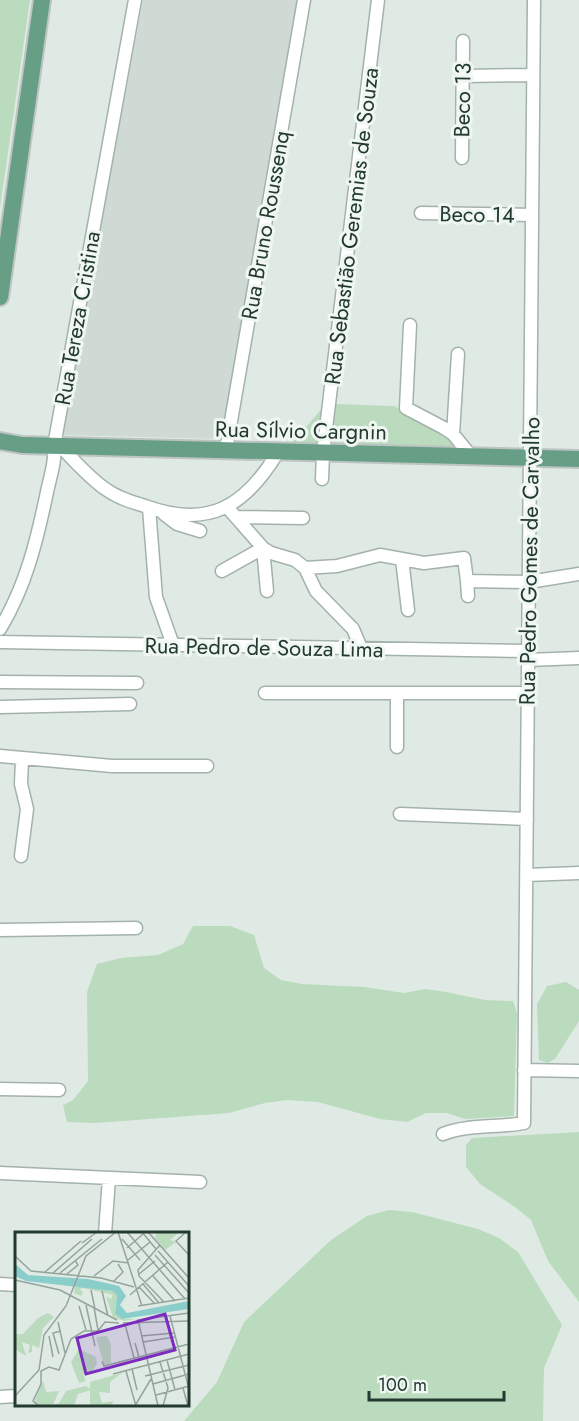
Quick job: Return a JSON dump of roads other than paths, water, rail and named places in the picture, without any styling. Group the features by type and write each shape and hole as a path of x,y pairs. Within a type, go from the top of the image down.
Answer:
{"main road":[{"path":"0,297 42,0"},
{"name":"Rua Sílvio Cargnin","path":"0,441 22,445 579,459"},
{"name":"Rua Sílvio Cargnin","path":"0,448 22,445"}],"street":[{"name":"Rua Tereza Cristina","path":"0,628 15,601 33,555 54,461 135,0"},
{"name":"Rua Bruno Roussenq","path":"226,450 304,0"},
{"name":"Rua Sebastião Geremias de Souza","path":"322,479 323,453 378,0"},
{"name":"Rua Pedro Gomes de Carvalho","path":"443,1134 466,1128 524,1123 534,0"},
{"name":"Beco 13","path":"462,158 463,41"},
{"path":"463,76 533,75"},
{"name":"Beco 14","path":"421,213 532,215"},
{"path":"411,325 406,408 453,434 471,456"},
{"path":"453,434 458,354"},
{"path":"57,446 105,489 115,495 155,510 186,516 212,513 227,507 261,478 278,452"},
{"path":"227,507 263,548 271,553 295,560 305,568 316,591 353,629 360,648"},
{"path":"155,510 177,524 200,531"},
{"path":"155,510 156,597 173,645"},
{"path":"236,517 303,518"},
{"path":"222,571 263,548"},
{"path":"263,548 267,591"},
{"path":"305,568 336,566 370,555 433,563 464,558 468,596"},
{"path":"402,560 408,610"},
{"path":"467,582 529,582 579,574"},
{"name":"Rua Pedro de Souza Lima","path":"0,642 360,648 579,658"},
{"path":"0,682 137,683"},
{"path":"265,693 528,693"},
{"path":"397,693 397,747"},
{"path":"0,707 130,704"},
{"path":"0,756 112,766 207,766"},
{"path":"21,856 27,809 21,784 22,759"},
{"path":"400,814 526,819"},
{"path":"526,875 579,873"},
{"path":"0,930 136,928"},
{"path":"524,1070 579,1071"},
{"path":"0,1089 59,1090"},
{"path":"0,1176 200,1182"},
{"path":"105,1232 109,1178"},
{"path":"0,1284 15,1285"},
{"path":"0,1397 15,1396"}]}
